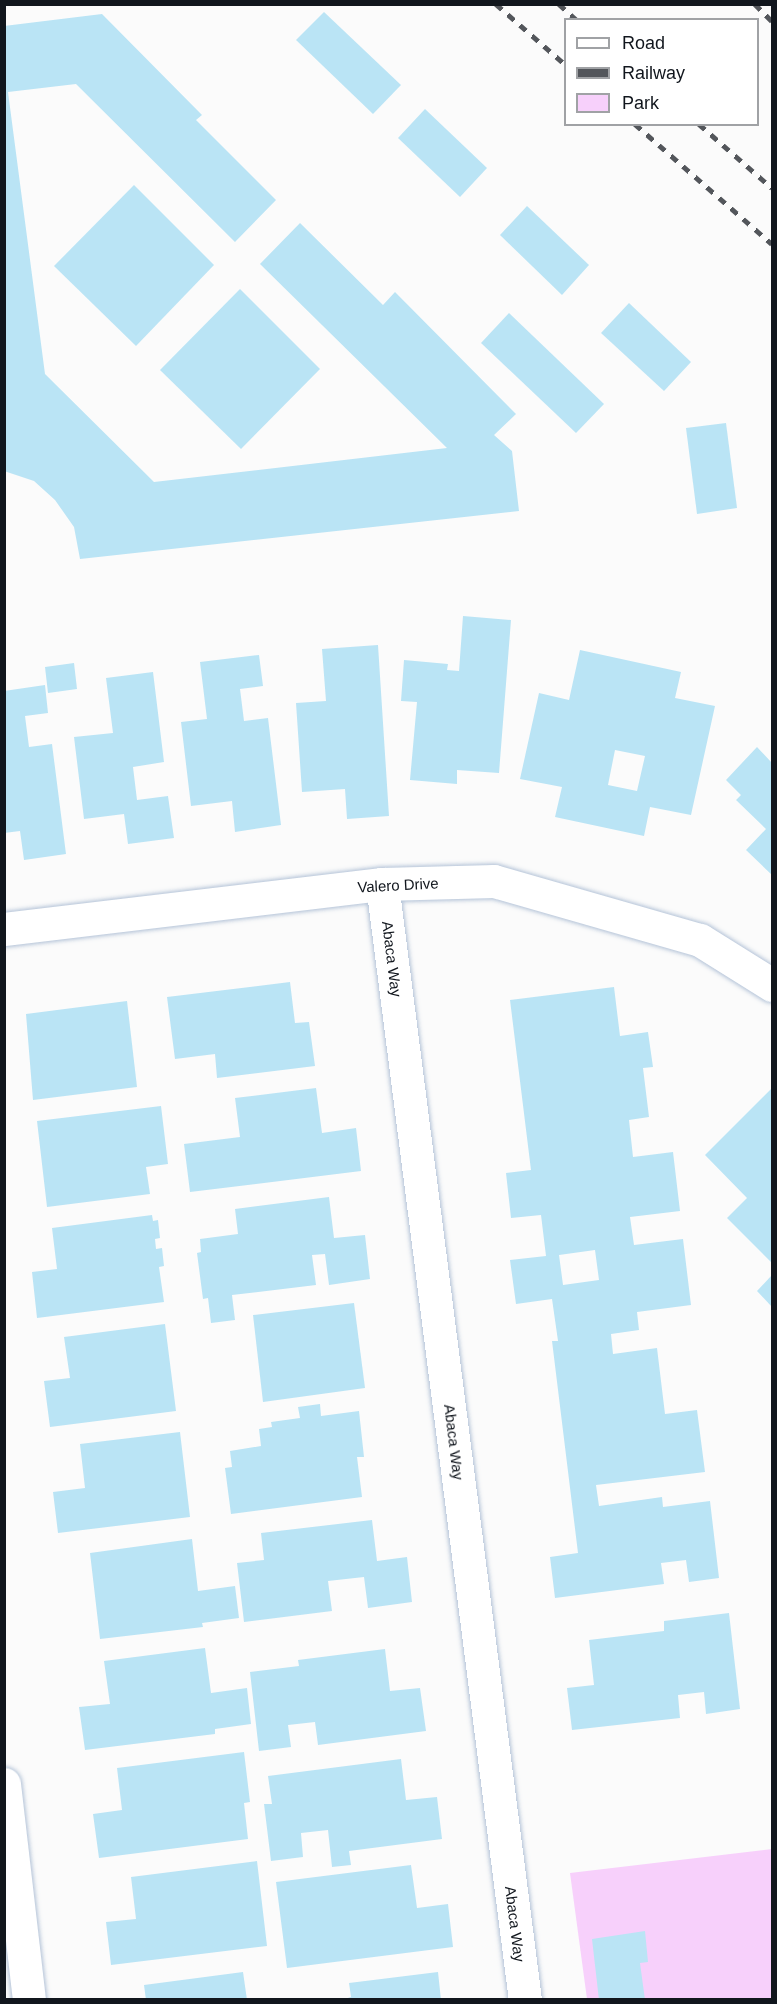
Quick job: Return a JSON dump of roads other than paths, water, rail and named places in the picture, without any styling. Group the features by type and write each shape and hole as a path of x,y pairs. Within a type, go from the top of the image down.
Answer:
{"street":[{"name":"Valero Drive","path":"4,929 382,884 494,881 700,940 772,985"},
{"name":"Abaca Way","path":"382,884 525,2000"},
{"path":"4,1784 13,1928 29,2000"}],"railway":[{"path":"496,4 564,63"},
{"path":"559,4 575,18"},
{"path":"755,4 772,21"},
{"path":"637,126 772,244"},
{"path":"701,126 772,188"}]}
